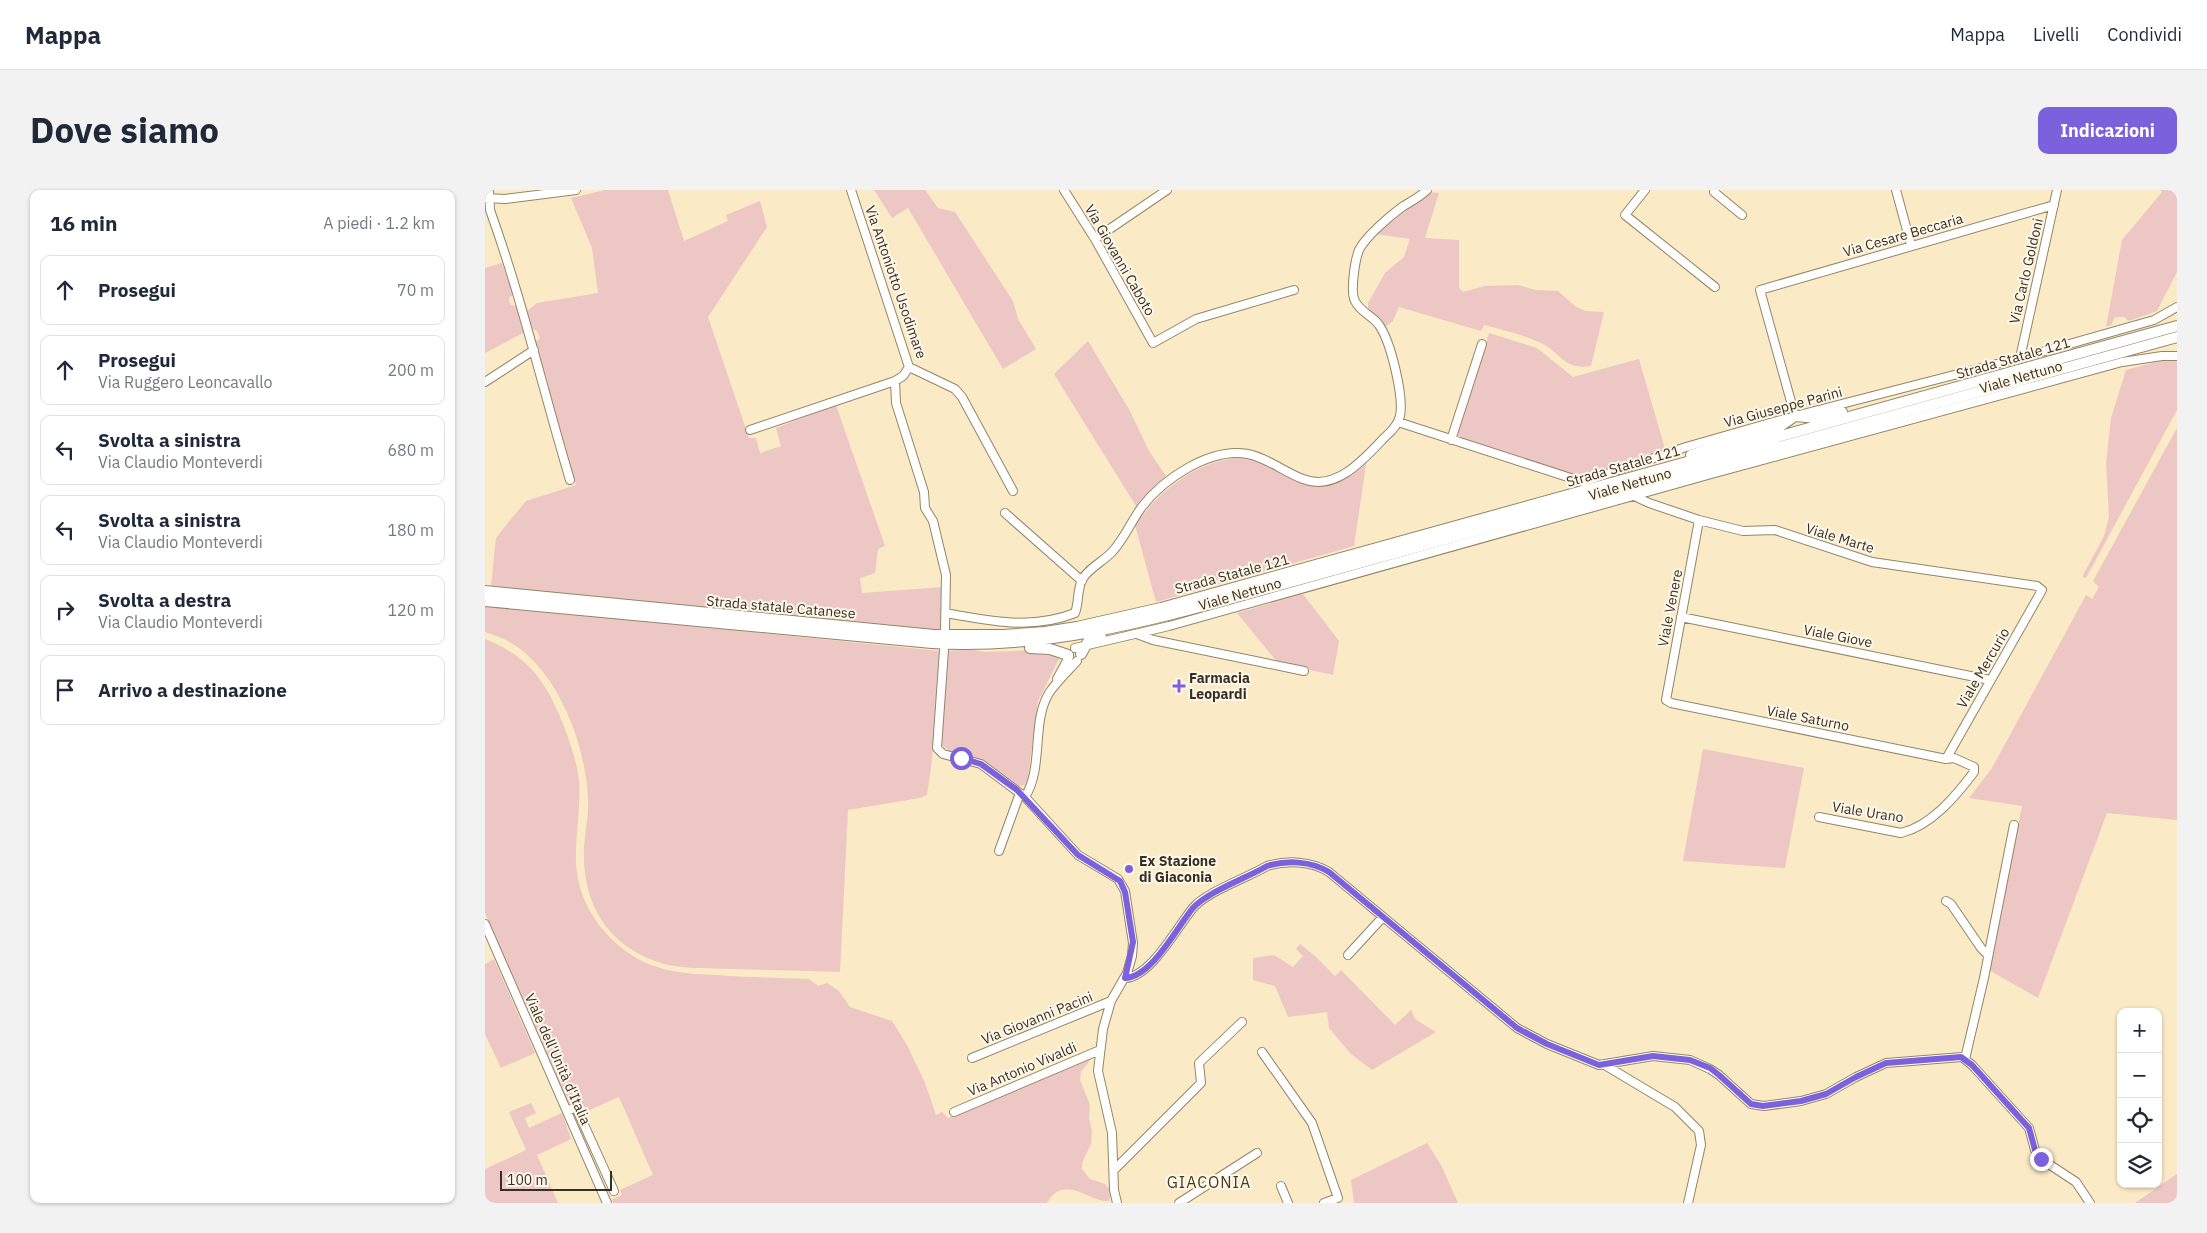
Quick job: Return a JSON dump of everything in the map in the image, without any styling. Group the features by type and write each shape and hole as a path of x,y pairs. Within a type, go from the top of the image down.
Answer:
{"main road":[{"name":"Strada Statale 121","path":"1074,632 2177,326"},
{"name":"Strada Statale 121","path":"1074,632 1163,616 2177,336"},
{"path":"1673,466 1693,454 1779,427 1795,416 1818,418 1863,407 1885,407"},
{"name":"Strada statale Catanese","path":"485,591 934,635 1074,632"},
{"name":"Strada statale Catanese","path":"485,601 871,639 977,645 1048,640 1074,632"},
{"path":"977,645 1003,650 1045,648 1078,653 1089,640 1135,629 1163,616"}],"street":[{"path":"570,480 528,325 490,210 488,195 505,199 535,197 576,190"},
{"name":"Via Antoniotto Usodimare","path":"851,190 909,367 955,389 962,397 1013,491"},
{"name":"Via Giovanni Caboto","path":"1064,190 1095,239 1153,343 1196,319 1294,290"},
{"path":"1095,239 1167,190"},
{"path":"946,613 1011,623 1058,618 1075,613 1078,606 1081,581 1112,552 1150,497 1182,470 1219,456 1248,454 1278,465 1303,480 1328,482 1346,473 1386,437 1398,422 1401,405 1391,348 1379,324 1355,301 1353,292 1356,258 1360,248 1392,215 1427,190"},
{"path":"1645,190 1625,215 1715,287"},
{"path":"1715,190 1714,192 1742,215"},
{"path":"1897,190 1911,245"},
{"name":"Via Carlo Goldoni","path":"2020,358 2057,190"},
{"name":"Via Cesare Beccaria","path":"1795,416 1760,290 2054,205"},
{"name":"Via Giuseppe Parini","path":"1398,422 1583,482 1686,447 1795,416 2020,358 2154,320 2177,306"},
{"path":"1451,440 1483,344"},
{"path":"485,382 534,350"},
{"name":"Viale Nettuno","path":"1078,653 1137,634 2122,362 2162,356 2177,356"},
{"path":"750,430 895,381 903,376 909,367"},
{"path":"895,381 896,404 924,492 925,508 933,521 946,575 945,630"},
{"name":"Viale Marte","path":"1634,496 1649,504 1699,520 1743,531 1775,530 1872,562 2037,586 2042,590"},
{"path":"1005,514 1081,581"},
{"name":"Viale Venere","path":"1666,700 1699,520"},
{"name":"Viale Mercurio","path":"1946,759 2042,590"},
{"name":"Viale Giove","path":"1681,617 1990,680"},
{"path":"1137,634 1153,640 1304,671"},
{"path":"944,650 937,748 943,754 981,764 1023,795 1078,855 1120,881 1125,892 1133,942 1125,978 1111,1001 1103,1029 1098,1070 1112,1133 1114,1190 1117,1203"},
{"path":"999,852 1023,795 1032,786 1043,710 1049,694 1078,653"},
{"name":"Viale Saturno","path":"1666,700 1681,705 1946,759"},
{"name":"Viale Urano","path":"1819,817 1901,833 1910,831 1926,822 1949,802 1974,772 1974,767 1971,765 1953,758 1946,759"},
{"path":"1965,1059 2014,825"},
{"path":"1125,978 1138,975 1173,938 1198,903 1275,864 1312,864 1320,866 1517,1028 1547,1044 1599,1065 1653,1056 1690,1060 1715,1072 1751,1104 1763,1106 1801,1101 1826,1094 1886,1063 1961,1057 1965,1059 2029,1128 2035,1150 2041,1159 2076,1182 2089,1203"},
{"path":"1946,901 1951,904 1981,948 1988,955"},
{"path":"1348,955 1382,918"},
{"name":"Viale dell'Unità d'Italia","path":"485,924 607,1203"},
{"name":"Via Giovanni Pacini","path":"972,1058 1111,1001"},
{"path":"1114,1170 1201,1083 1199,1063 1242,1022"},
{"name":"Via Antonio Vivaldi","path":"954,1112 1099,1050"},
{"path":"1262,1052 1312,1123 1338,1198 1324,1203"},
{"path":"1603,1064 1675,1107 1699,1131 1701,1145 1688,1203"},
{"path":"567,1111 576,1107 614,1191"},
{"path":"1179,1203 1257,1154"},
{"path":"1281,1186 1288,1203"}],"shaded area":[{"path":"605,190 668,190 684,241 728,221 726,215 760,201 767,227 708,317 749,438 756,438 760,453 781,446 776,428 836,405 885,546 878,549 875,573 860,578 862,593 944,587 940,606 942,609 940,630 491,586 496,538 526,501 576,485 546,389 548,385 536,341 540,338 537,331 533,329 527,311 537,303 598,293 592,248 571,198"},
{"path":"874,190 925,190 938,208 955,212 1013,301 1018,319 1036,349 1003,369 908,208 892,218"},
{"path":"2160,190 2177,190 2177,272 2157,311 2129,321 2124,317 2115,317 2111,325 2106,327 2122,240 2162,192"},
{"path":"1429,192 1439,193 1425,238 1459,240 1459,288 1463,292 1485,286 1518,285 1536,290 1558,291 1576,307 1585,311 1604,312 1591,366 1582,367 1569,364 1543,344 1514,333 1484,325 1481,331 1399,307 1393,321 1384,328 1368,308 1368,303 1385,273 1404,257 1410,239 1376,234"},
{"path":"502,263 513,295 509,298 510,305 518,306 525,332 485,353 485,268"},
{"path":"1489,333 1537,348 1573,377 1639,359 1665,449 1643,455 1642,459 1584,479 1457,439 1456,435"},
{"path":"1088,341 1130,411 1149,451 1166,476 1136,506 1054,374"},
{"path":"2177,359 2177,410 2086,578 2082,577 2104,536 2109,516 2106,463 2111,418 2126,370 2163,360"},
{"path":"2177,428 2177,820 2107,813 2038,998 1989,970 2022,806 1969,798 1992,768 2086,595 2092,599 2099,587 2093,581"},
{"path":"1236,458 1257,461 1301,482 1314,485 1329,484 1346,476 1367,458 1354,546 1156,602 1135,525 1155,501 1192,472 1220,461"},
{"path":"1303,594 1339,641 1333,675 1278,663 1237,613"},
{"path":"485,605 939,651 932,760 927,795 920,798 848,810 840,972 674,966 655,961 637,953 622,943 610,931 592,902 587,885 584,867 584,848 588,799 582,756 576,734 567,712 544,673 513,644 503,638 485,632"},
{"path":"485,639 515,654 536,674 559,713 577,767 579,780 576,853 578,880 590,912 611,939 639,959 663,969 691,974 809,979 818,986 827,983 839,991 850,1007 892,1021 907,1045 925,1083 936,1115 942,1112 948,1118 1094,1055 1081,1072 1080,1080 1090,1105 1089,1118 1092,1132 1091,1144 1082,1163 1082,1169 1090,1179 1105,1184 1111,1191 1109,1201 1069,1189 1061,1190 1054,1194 1047,1203 613,1203 612,1199 622,1195 620,1190 653,1175 619,1097 585,1112 580,1099 569,1104 485,913"},
{"path":"971,649 984,652 1035,650 1060,657 1038,701 1028,778 1025,785 1017,786 988,764 971,756 949,751 942,745 946,651"},
{"path":"1703,749 1804,768 1785,868 1683,861"},
{"path":"1300,944 1335,976 1341,970 1395,1025 1411,1010 1415,1019 1436,1032 1372,1070 1351,1054 1329,1028 1327,1012 1288,1017 1275,986 1253,980 1253,958 1274,955 1293,967 1303,956 1296,949"},
{"path":"494,959 535,1053 501,1068 485,1034 485,964"},
{"path":"531,1103 536,1113 525,1118 529,1128 562,1113 571,1139 537,1155 558,1203 485,1203 485,1169 526,1150 509,1112"},
{"path":"1427,1143 1441,1165 1458,1203 1354,1203 1351,1180"},
{"path":"2177,1174 2177,1203 2135,1203 2157,1188 2162,1188 2162,1184"}],"place":[{"name":"Farmacia Leopardi","path":"1179,686"},
{"name":"Ex Stazione di Giaconia","path":"1129,869"}],"district":[{"name":"GIACONIA","path":"1209,1182"}],"route":[{"path":"961,758 981,764 1017,790 1078,855 1098,868 1109,872 1120,881 1125,892 1133,942 1125,978 1138,975 1173,938 1193,908 1206,898 1252,876 1267,866 1275,864 1312,864 1320,866 1329,872 1517,1028 1547,1044 1599,1065 1653,1056 1690,1060 1710,1068 1744,1099 1756,1106 1801,1101 1826,1094 1886,1063 1961,1057 1972,1065 2029,1128 2035,1150 2041,1159"}]}
